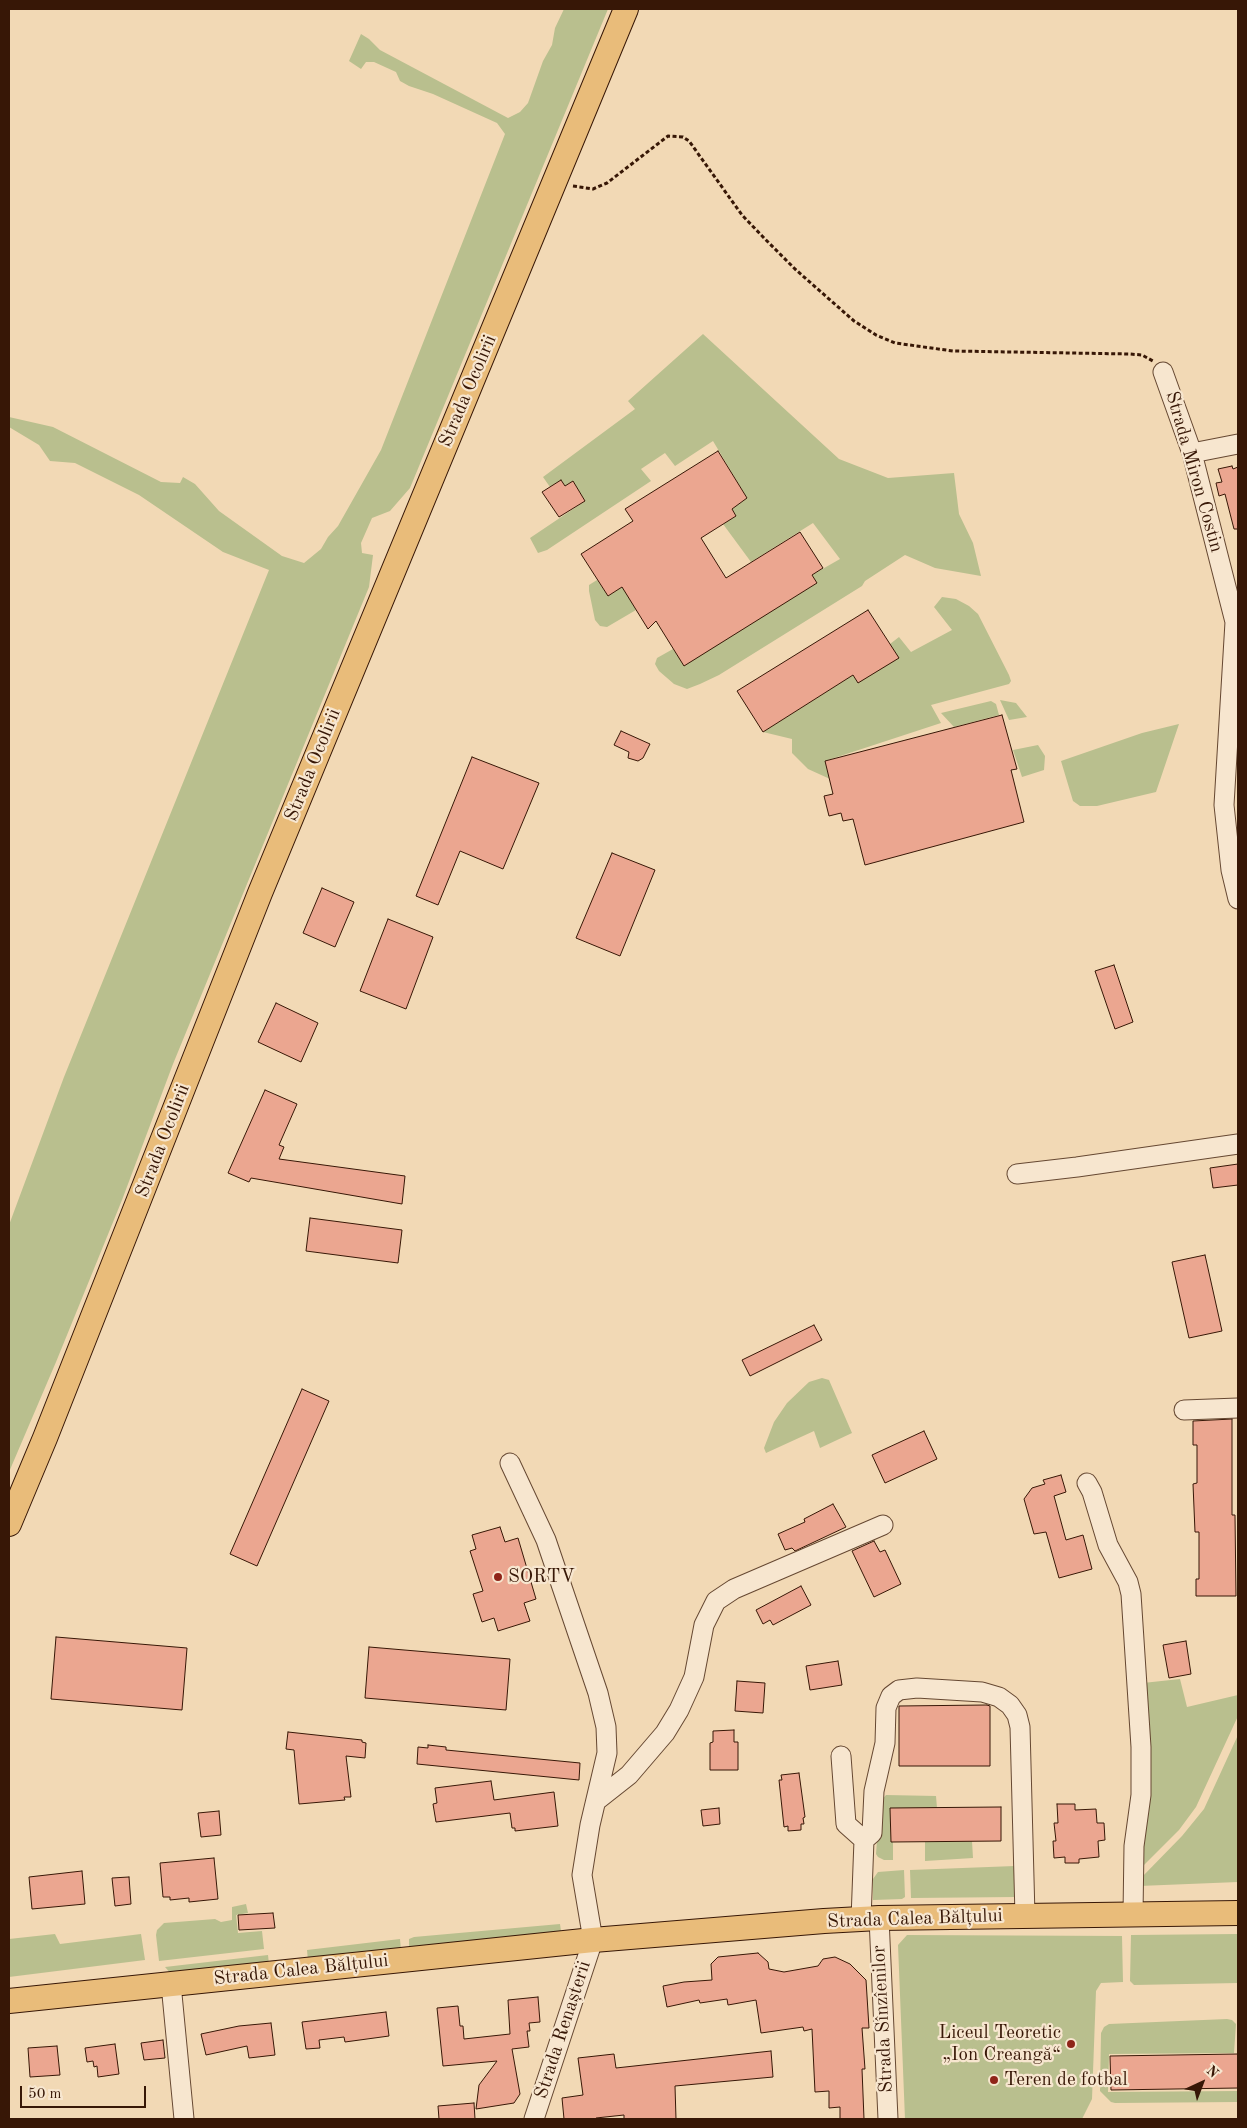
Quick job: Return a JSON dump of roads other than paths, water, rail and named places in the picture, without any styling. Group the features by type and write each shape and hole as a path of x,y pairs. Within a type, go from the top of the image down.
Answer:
{"main road":[{"name":"Strada Ocolirii","path":"9,1524 45,1438 264,884 626,9"},
{"name":"Strada Calea Bălțului","path":"9,2002 593,1940 870,1919 1238,1913"}],"street":[{"name":"Strada Miron Costin","path":"1163,372 1192,453 1237,621 1231,803 1231,870 1238,899"},
{"path":"1192,453 1238,444"},
{"path":"1017,1174 1238,1144"},
{"path":"1184,1410 1238,1408"},
{"path":"510,1463 546,1540 598,1693 606,1727 607,1753 590,1825 582,1875 589,1926 593,1940"},
{"path":"1087,1483 1092,1492 1108,1544 1128,1582 1131,1594 1141,1747 1141,1795 1134,1846 1133,1914"},
{"path":"596,1801 629,1775 665,1733 679,1710 694,1678 704,1625 716,1601 734,1589 883,1525"},
{"name":"Strada Sînzîenilor","path":"888,2119 864,1840 872,1833 874,1791 885,1742 886,1708 892,1696 899,1690 917,1688 982,1692 999,1697 1010,1705 1017,1716 1020,1727 1025,1916"},
{"path":"841,1756 846,1824 864,1840"},
{"name":"Strada Renașterii","path":"534,2119 593,1940"},
{"path":"171,1984 184,2119"}],"place":[{"name":"SORTV","path":"498,1577"},
{"name":"Liceul Teoretic „Ion Creangă“","path":"1071,2044"},
{"name":"Teren de fotbal","path":"994,2080"}]}
